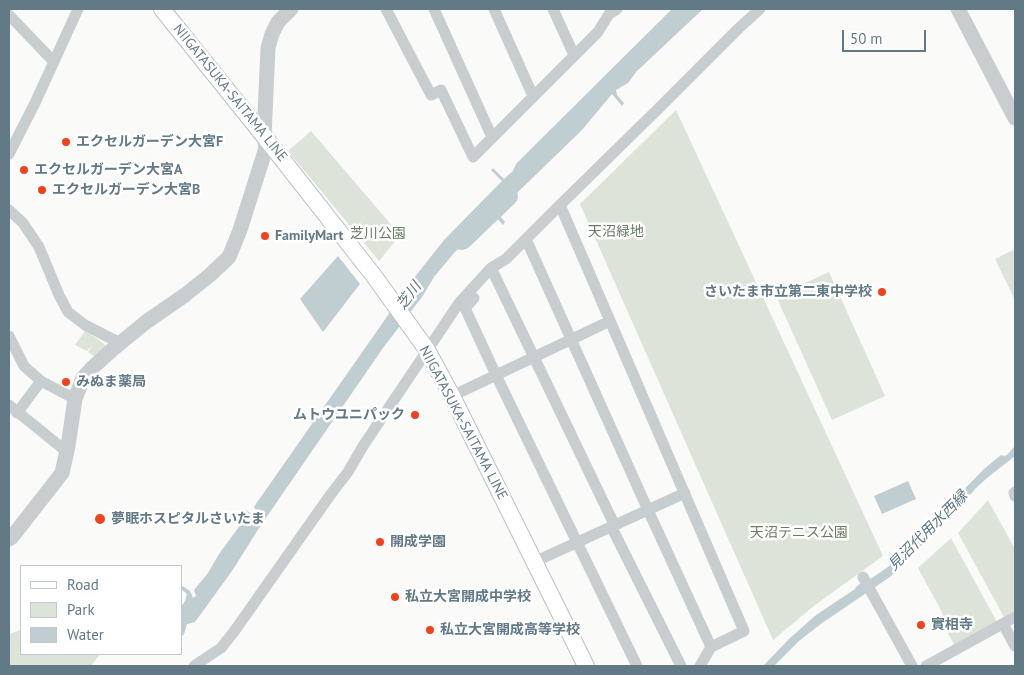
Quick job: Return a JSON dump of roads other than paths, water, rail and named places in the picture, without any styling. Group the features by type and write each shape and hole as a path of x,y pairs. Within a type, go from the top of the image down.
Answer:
{"main road":[{"name":"NIIGATASUKA-SAITAMA LINE","path":"162,9 374,276 424,346 452,396 586,666"}],"street":[{"path":"9,154 35,103 78,9"},
{"path":"9,539 62,473 68,446 74,399 83,378 120,343 185,295 229,257 240,230 266,148 264,136 268,48 278,22 291,9"},
{"path":"386,9 431,95 441,90 472,157 598,32 608,14 616,9"},
{"path":"434,9 492,137"},
{"path":"494,9 533,96"},
{"path":"553,9 574,55"},
{"path":"637,666 465,308 506,259 760,9"},
{"path":"958,9 1015,118"},
{"path":"9,15 54,62"},
{"path":"560,205 744,631 711,647 700,666"},
{"path":"9,210 23,223 39,247 68,312 85,325 120,343"},
{"path":"526,239 711,647"},
{"path":"194,666 221,648 233,634 348,472 424,346 491,268 506,259"},
{"path":"494,274 612,525 681,666"},
{"path":"452,396 610,321"},
{"path":"9,336 24,366 41,381 74,399"},
{"path":"41,381 13,409 67,452"},
{"path":"534,562 684,493"},
{"path":"863,576 912,666"},
{"path":"926,666 1015,617"},
{"path":"1003,624 1015,646"}],"water":[{"path":"672,9 703,9 637,71 628,83 616,90 617,95 624,103 622,106 612,94 582,130 496,211 505,222 503,225 493,213 484,216 480,227 454,253 434,277 422,297 383,348 261,525 232,571 195,622 187,624 182,636 182,606 187,594 182,590 182,586 190,591 193,598 196,596 194,590 208,573 241,524 246,510 254,513 256,510 254,507 258,501 414,278 444,240 502,181 491,170 493,168 504,179 513,171 516,164"},
{"path":"338,256 360,284 323,332 300,299"},
{"name":"見沼代用水西縁","path":"1014,447 1015,456 987,478 971,494 965,496 967,498 942,524 938,525 938,528 890,577 822,623 799,641 774,666 763,666 816,615 861,583 888,567 984,469 1001,455 1007,455"},
{"path":"908,481 916,499 882,514 874,496"}],"waterway":[{"name":"芝川","path":"462,240 508,196"}],"place":[{"name":"エクセルガーデン大宮F","path":"66,142"},
{"name":"エクセルガーデン大宮A","path":"24,170"},
{"name":"エクセルガーデン大宮B","path":"42,190"},
{"name":"FamilyMart","path":"265,236"},
{"name":"さいたま市立第二東中学校","path":"882,292"},
{"name":"みぬま薬局","path":"66,382"},
{"name":"ムトウユニパック","path":"415,415"},
{"name":"夢眠ホスピタルさいたま","path":"100,519"},
{"name":"開成学園","path":"380,542"},
{"name":"私立大宮開成中学校","path":"395,597"},
{"name":"實相寺","path":"921,625"},
{"name":"私立大宮開成高等学校","path":"430,630"}],"park label":[{"name":"天沼緑地","path":"616,232"},
{"name":"芝川公園","path":"378,234"},
{"name":"天沼テニス公園","path":"799,533"}]}
